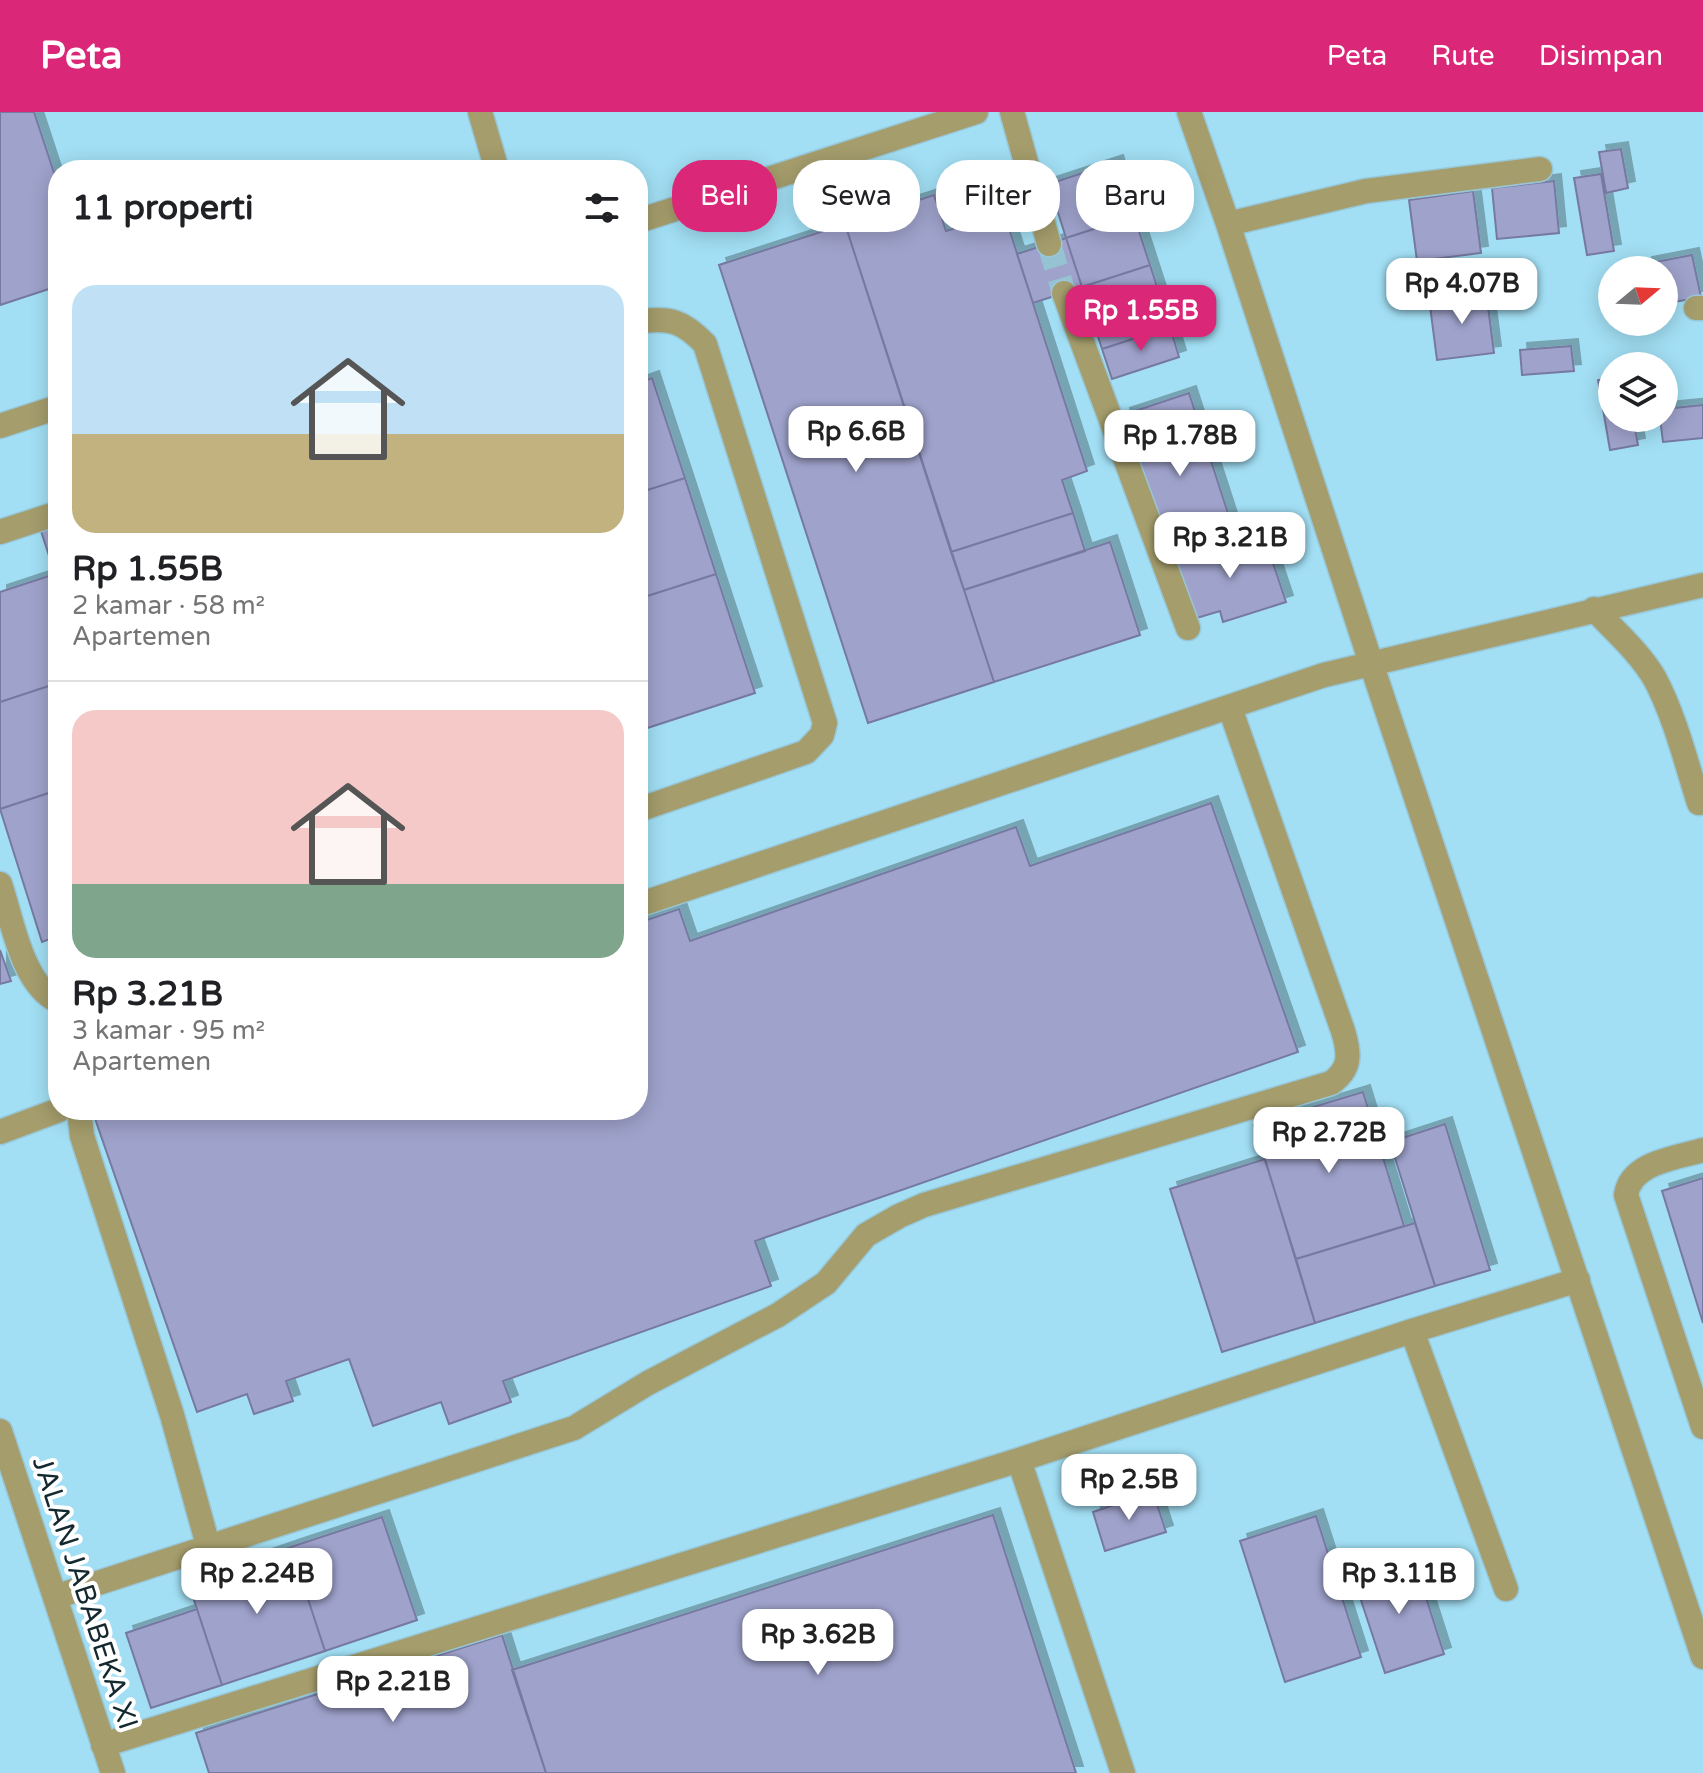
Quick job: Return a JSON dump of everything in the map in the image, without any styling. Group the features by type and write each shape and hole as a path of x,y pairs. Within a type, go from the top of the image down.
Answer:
{"street":[{"path":"480,112 494,160"},
{"path":"648,218 976,112"},
{"path":"1012,112 1049,244"},
{"path":"1189,112 1703,1657"},
{"path":"1228,224 1366,191 1540,169"},
{"path":"1064,293 1188,628"},
{"path":"648,321 664,319 688,327 705,344 825,723 822,735 806,752 648,807"},
{"path":"0,426 48,410"},
{"path":"0,532 48,516"},
{"path":"648,902 1324,675 1703,585"},
{"path":"1594,609 1635,652 1654,678 1669,710 1699,803"},
{"path":"55,1597 574,1428 648,1383 778,1315 826,1283 866,1235 911,1210 1331,1083 1343,1075 1347,1064 1347,1044 1343,1031 1230,708"},
{"path":"0,884 30,974 48,996"},
{"path":"0,1132 48,1114"},
{"path":"80,1120 82,1136 172,1415 209,1549"},
{"path":"1703,1150 1640,1171 1628,1184 1626,1195 1703,1427"},
{"path":"103,1745 1019,1460 1578,1280"},
{"path":"1412,1331 1506,1589"},
{"name":"JALAN JABABEKA XI","path":"0,1431 113,1773"},
{"path":"1019,1460 1123,1773"}],"shaded area":[{"path":"0,112 1703,112 1703,1773 0,1773"}],"building":[{"path":"0,112 34,112 50,160 48,289 0,305"},
{"path":"1621,149 1628,188 1606,193 1599,152"},
{"path":"1601,174 1614,251 1587,255 1574,178"},
{"path":"1076,175 1076,232 1085,232 1066,238 1060,219 1060,180"},
{"path":"1554,181 1559,233 1497,239 1492,188"},
{"path":"1473,191 1481,253 1417,261 1409,200"},
{"path":"934,195 936,232 1010,232 1087,471 1062,480 1073,513 951,552 848,232 920,232 920,200"},
{"path":"820,232 848,232 994,682 868,723 719,265"},
{"path":"1085,232 1139,232 1150,265 1082,287 1066,238"},
{"path":"1066,238 1082,287 1033,303 1017,254"},
{"path":"1692,255 1701,297 1678,301 1678,258"},
{"path":"1150,265 1170,327 1102,349 1082,287"},
{"path":"1486,291 1494,353 1437,360 1429,298"},
{"path":"1170,327 1179,357 1112,379 1102,349"},
{"path":"1571,346 1574,371 1522,375 1520,350"},
{"path":"652,378 685,478 648,490 648,379"},
{"path":"1189,393 1237,541 1171,563 1123,415"},
{"path":"1703,405 1703,438 1663,442 1662,432 1678,432 1678,408"},
{"path":"1607,432 1636,432 1638,445 1610,450"},
{"path":"685,478 716,574 648,596 648,490"},
{"path":"1073,513 1085,551 964,590 951,552"},
{"path":"48,522 48,553 39,525"},
{"path":"1263,533 1286,602 1223,622 1220,611 1190,620 1171,563"},
{"path":"1110,542 1140,635 994,682 964,590"},
{"path":"716,574 755,693 648,728 648,596"},
{"path":"48,576 48,686 0,702 0,592"},
{"path":"48,686 48,793 0,809 0,702"},
{"path":"48,793 48,940 42,942 0,809"},
{"path":"1211,803 1298,1052 755,1241 771,1286 503,1381 511,1402 449,1424 441,1402 373,1426 349,1359 286,1381 293,1401 254,1414 247,1394 197,1412 95,1120 648,1120 648,920 679,909 690,941 1016,827 1030,866"},
{"path":"0,950 11,981 0,984"},
{"path":"1363,1092 1404,1226 1296,1259 1254,1125"},
{"path":"1445,1124 1490,1270 1435,1286 1390,1142"},
{"path":"1265,1159 1315,1323 1222,1352 1170,1189"},
{"path":"1703,1178 1703,1323 1662,1191"},
{"path":"1415,1223 1435,1286 1315,1323 1296,1259"},
{"path":"1153,1492 1166,1532 1105,1551 1093,1512"},
{"path":"993,1515 1076,1773 546,1773 512,1670"},
{"path":"1316,1516 1361,1657 1285,1682 1240,1541"},
{"path":"382,1517 417,1620 325,1651 291,1547"},
{"path":"291,1547 325,1651 222,1685 188,1582"},
{"path":"1414,1560 1444,1654 1385,1673 1354,1579"},
{"path":"197,1609 222,1685 151,1708 126,1633"},
{"path":"502,1635 546,1773 209,1773 196,1733"}],"tunnel":[{"path":"1049,244 1064,293"}]}
